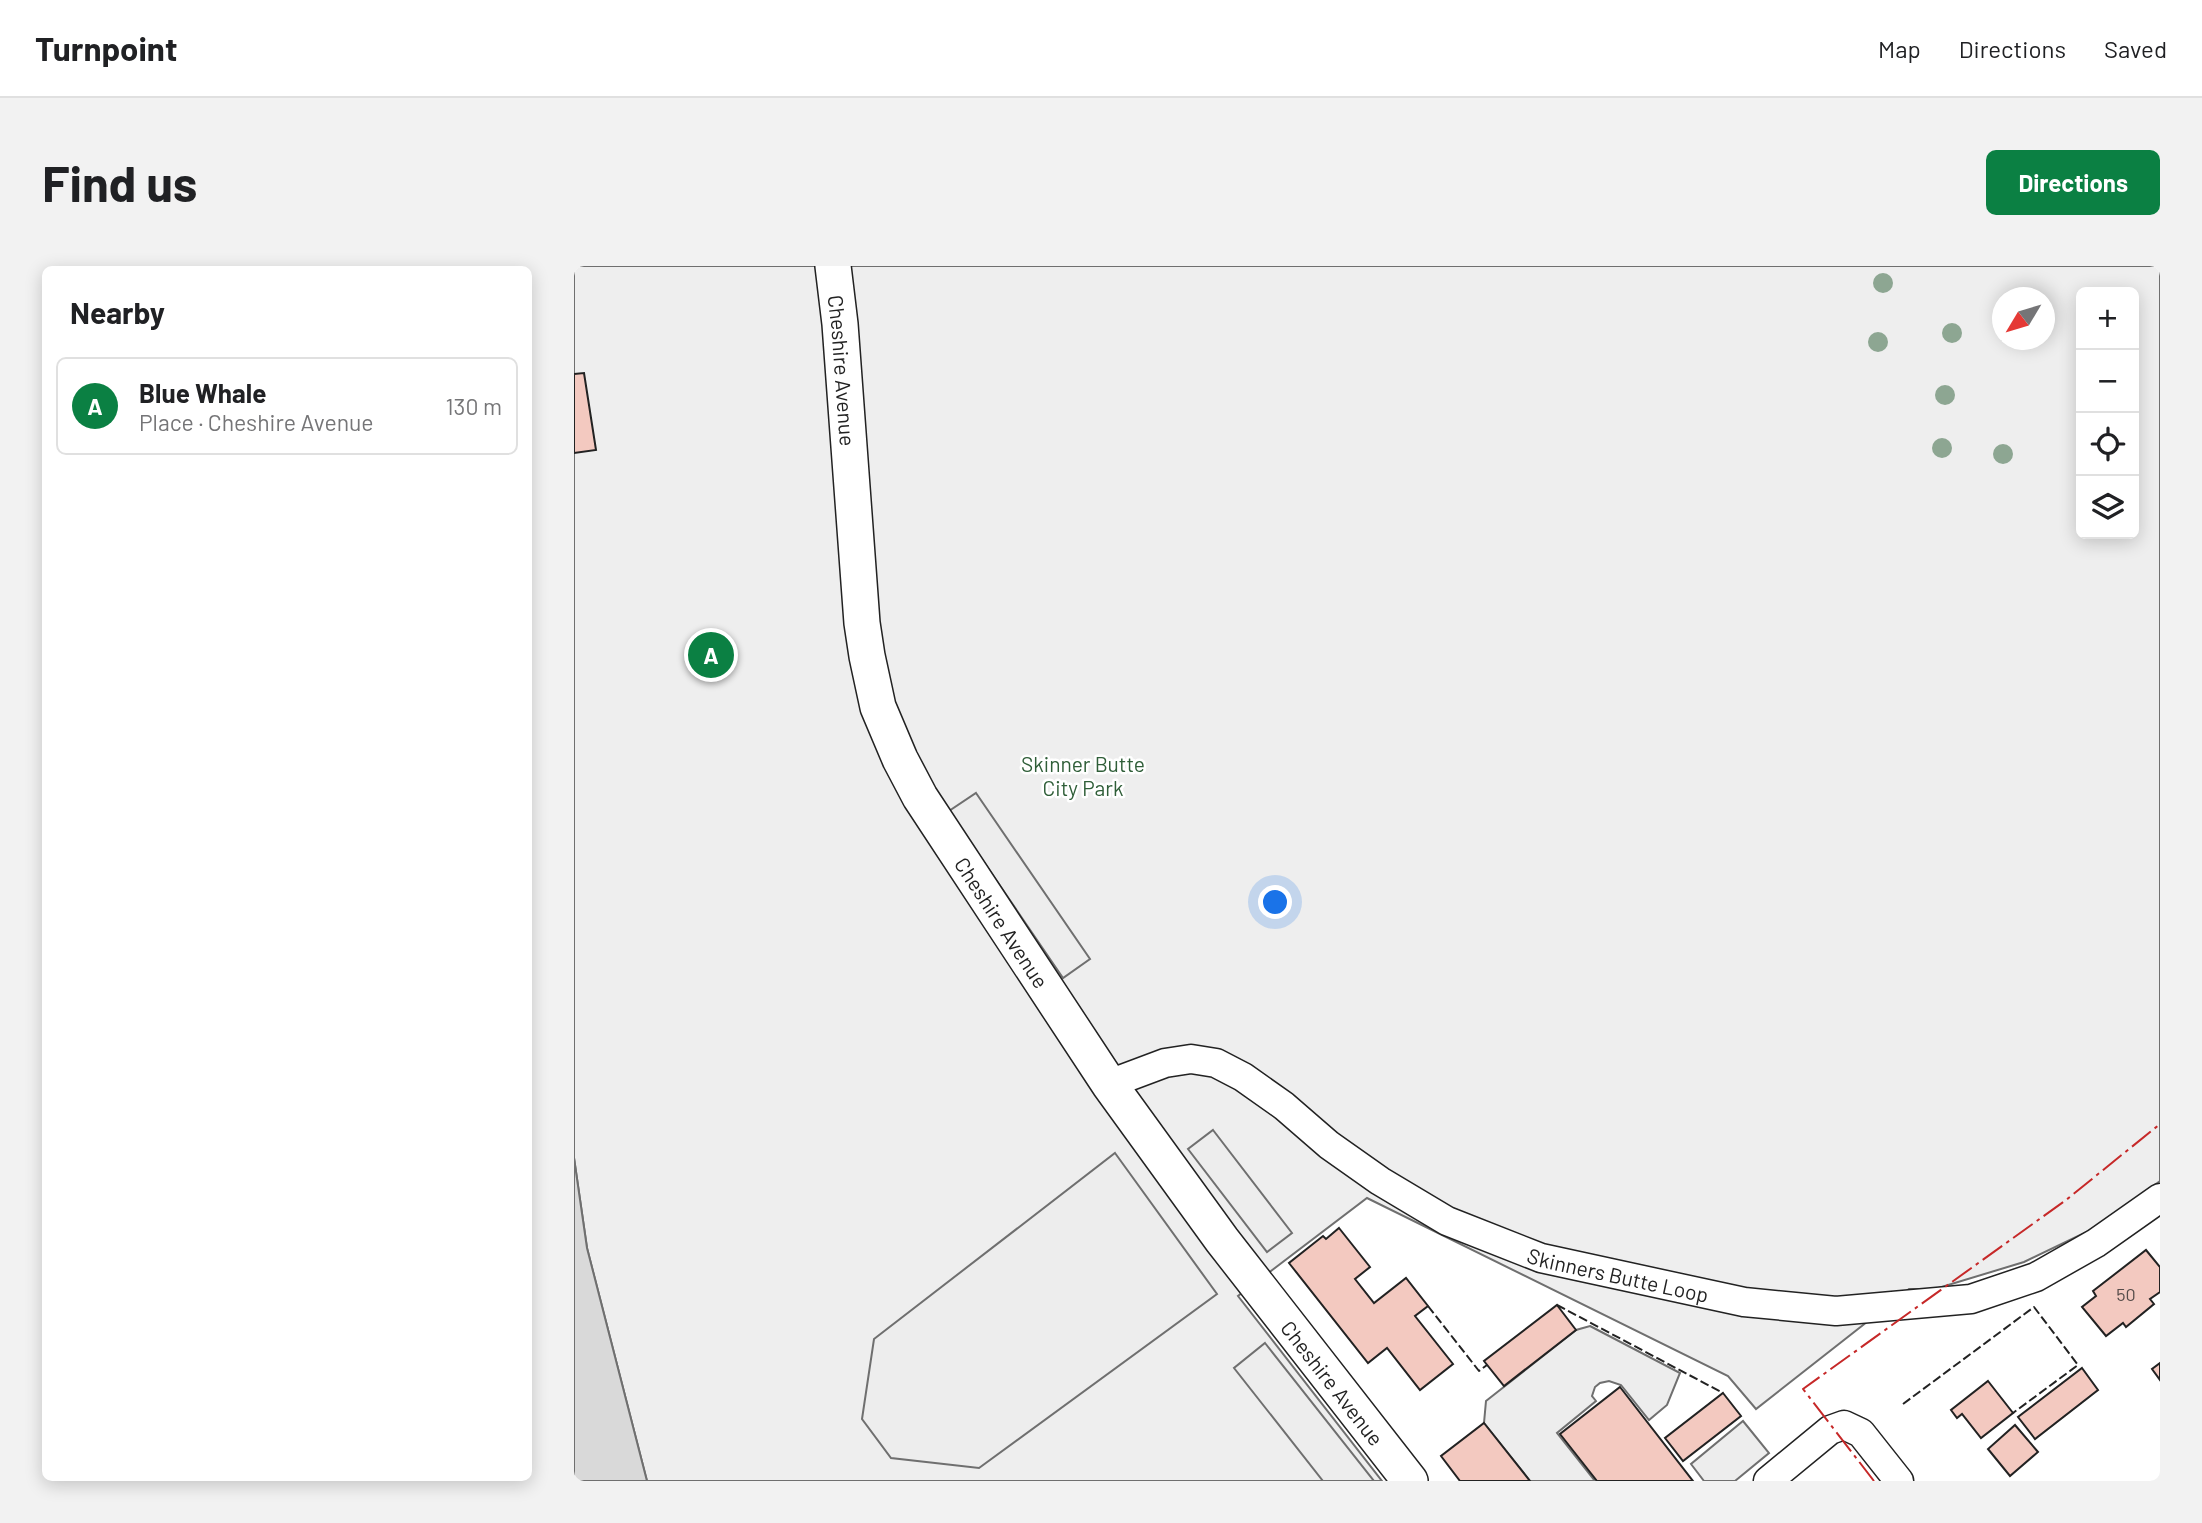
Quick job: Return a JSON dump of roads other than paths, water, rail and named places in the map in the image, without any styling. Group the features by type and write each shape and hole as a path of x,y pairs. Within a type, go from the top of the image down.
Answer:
{"street":[{"name":"Cheshire Avenue","path":"833,266 840,324 862,623 878,707 900,759 920,797 1109,1084 1222,1240 1410,1481"},
{"name":"Skinners Butte Loop","path":"1109,1084 1165,1063 1191,1059 1216,1063 1274,1098 1329,1146 1447,1222 1541,1258 1744,1302 1836,1311 1971,1299 2000,1291 2044,1273 2096,1243 2160,1198"},
{"path":"1768,1481 1837,1426 1844,1425 1861,1433 1899,1481"}],"place":[{"name":"Blue Whale","path":"711,655"}],"park label":[{"name":"Skinner Butte City Park","path":"1083,775"}]}
